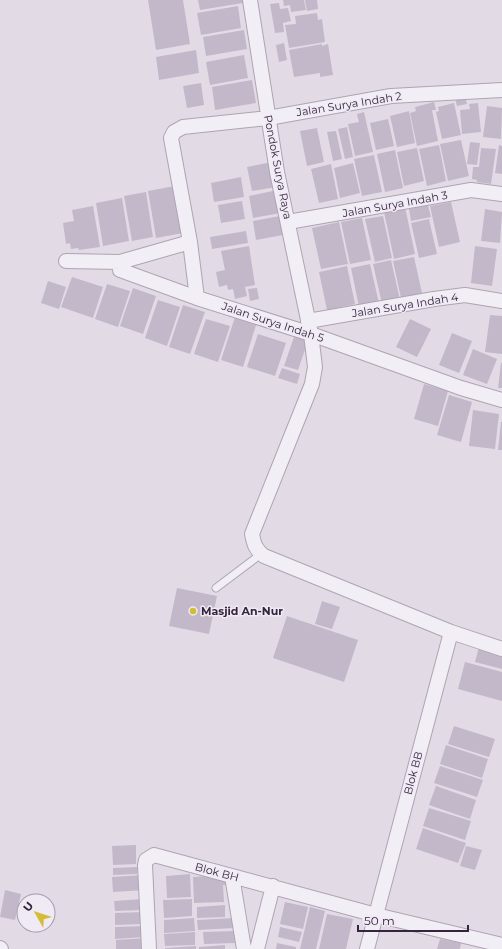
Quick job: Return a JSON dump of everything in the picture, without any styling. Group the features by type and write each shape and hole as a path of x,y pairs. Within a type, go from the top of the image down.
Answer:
{"street":[{"name":"Pondok Surya Raya","path":"250,0 277,172 310,327 315,368 312,384 252,534 254,545 261,554"},
{"name":"Jalan Surya Indah 2","path":"197,298 190,242 171,138 174,132 183,126 268,118 390,96 491,89 502,90"},
{"name":"Jalan Surya Indah 3","path":"288,222 471,190 502,194"},
{"path":"66,261 120,262 190,242"},
{"name":"Jalan Surya Indah 5","path":"120,262 120,270 122,272 197,298 310,327 461,388 502,400"},
{"name":"Jalan Surya Indah 4","path":"310,327 434,299 466,295 502,301"},
{"path":"261,554 451,632 502,649"},
{"name":"Blok BB","path":"367,949 451,632"},
{"name":"Blok BH","path":"150,949 145,865 150,857 154,855 376,915 502,944"},
{"path":"232,876 244,949"},
{"path":"257,949 273,886"}],"lane":[{"path":"216,588 261,554"}],"building":[{"path":"148,0 183,0 190,44 156,50"},
{"path":"198,0 243,0 243,3 200,10"},
{"path":"283,0 304,0 306,10 291,12 290,5 284,6"},
{"path":"305,0 317,0 318,9 307,11"},
{"path":"279,3 280,9 288,8 291,21 283,23 284,32 275,33 270,4"},
{"path":"238,6 241,28 201,35 197,13"},
{"path":"317,13 318,20 322,19 325,42 289,48 285,25 296,24 295,16"},
{"path":"244,30 247,49 206,56 203,37"},
{"path":"284,43 287,60 279,62 276,45"},
{"path":"322,44 322,46 328,44 333,75 320,77 320,73 294,77 289,50"},
{"path":"196,50 199,73 159,80 156,57"},
{"path":"244,55 248,78 210,85 206,62"},
{"path":"252,80 256,103 215,110 212,87"},
{"path":"201,83 204,105 187,108 183,86"},
{"path":"464,92 467,104 457,106 454,94"},
{"path":"434,102 436,110 432,110 438,141 417,146 410,113 416,111 415,107"},
{"path":"454,103 461,135 442,139 436,112 439,111 438,107"},
{"path":"478,103 481,132 462,134 460,110 470,109 469,104"},
{"path":"487,106 502,108 501,139 483,137"},
{"path":"409,111 415,143 397,147 390,116"},
{"path":"364,112 373,152 355,156 348,124 359,122 357,114"},
{"path":"388,119 394,146 376,150 370,123"},
{"path":"347,127 353,157 345,159 338,129"},
{"path":"317,128 324,162 307,166 300,131"},
{"path":"336,131 342,159 333,161 327,132"},
{"path":"461,140 469,176 448,181 440,144"},
{"path":"470,142 480,143 477,165 467,164"},
{"path":"439,145 446,181 427,186 419,149"},
{"path":"499,145 502,146 502,174 495,173"},
{"path":"417,148 424,181 404,186 397,152"},
{"path":"481,148 496,149 491,184 477,182 477,180 472,179 473,167 479,167"},
{"path":"395,150 403,188 385,192 377,154"},
{"path":"374,155 382,192 362,196 354,159"},
{"path":"272,162 276,187 252,191 247,167"},
{"path":"353,163 360,193 340,198 334,168"},
{"path":"331,164 338,199 319,203 311,169"},
{"path":"241,177 244,197 214,202 211,183"},
{"path":"175,186 183,233 156,238 148,191"},
{"path":"277,190 281,213 253,218 249,196"},
{"path":"146,192 153,237 132,241 124,196"},
{"path":"122,198 129,241 103,246 96,203"},
{"path":"242,201 245,219 221,223 218,205"},
{"path":"451,202 460,242 439,247 430,206"},
{"path":"428,205 431,217 411,221 409,209"},
{"path":"93,206 100,247 79,250 78,248 71,249 70,243 66,244 63,223 74,221 72,210"},
{"path":"405,207 415,254 394,259 384,212"},
{"path":"485,209 502,212 500,243 481,241"},
{"path":"280,216 283,235 256,240 253,221"},
{"path":"383,216 392,258 375,262 365,219"},
{"path":"362,218 371,260 350,264 341,222"},
{"path":"429,219 437,254 419,258 411,223"},
{"path":"339,222 348,264 321,269 312,228"},
{"path":"246,231 248,243 212,249 210,237"},
{"path":"249,246 255,285 245,287 247,296 235,299 233,289 228,290 227,285 219,287 216,272 225,270 221,251"},
{"path":"475,246 497,249 492,286 471,283"},
{"path":"414,257 422,293 401,298 393,261"},
{"path":"391,260 400,300 382,304 373,264"},
{"path":"370,264 379,303 359,307 351,268"},
{"path":"347,266 355,304 327,310 319,272"},
{"path":"72,277 103,287 93,318 61,307"},
{"path":"48,281 66,287 59,309 41,303"},
{"path":"107,284 130,291 118,327 95,319"},
{"path":"133,288 156,296 143,334 120,326"},
{"path":"257,288 259,299 250,301 248,289"},
{"path":"158,300 180,307 167,346 145,338"},
{"path":"183,305 205,312 190,354 169,347"},
{"path":"490,315 502,316 502,354 485,352"},
{"path":"235,317 256,325 243,367 221,360"},
{"path":"206,319 230,326 218,362 194,354"},
{"path":"410,319 431,329 417,357 396,347"},
{"path":"452,333 472,341 459,373 439,365"},
{"path":"258,334 286,343 275,376 247,367"},
{"path":"294,337 308,341 298,370 284,366"},
{"path":"473,349 497,359 487,384 463,375"},
{"path":"501,363 502,388 498,388"},
{"path":"282,368 300,374 297,384 278,378"},
{"path":"424,384 448,391 438,426 414,419"},
{"path":"449,395 472,402 461,442 437,435"},
{"path":"473,410 499,414 495,449 469,446"},
{"path":"501,422 502,450 498,450"},
{"name":"Masjid An-Nur","path":"177,588 217,596 209,634 169,626"},
{"path":"322,601 340,607 332,629 315,624"},
{"path":"287,616 358,640 344,682 273,658"},
{"path":"479,647 502,653 502,669 475,662"},
{"path":"465,662 502,672 502,701 458,689"},
{"path":"454,726 495,739 489,757 448,744"},
{"path":"446,745 488,759 482,778 440,764"},
{"path":"440,766 483,780 477,797 434,783"},
{"path":"436,786 476,800 470,819 429,805"},
{"path":"429,808 471,821 465,840 423,826"},
{"path":"423,828 466,843 458,863 416,849"},
{"path":"136,845 136,864 113,865 112,846"},
{"path":"466,846 482,850 475,870 460,866"},
{"path":"137,867 137,874 113,875 113,868"},
{"path":"190,874 191,897 167,898 166,876"},
{"path":"144,875 145,890 113,892 112,877"},
{"path":"222,875 231,884 223,885 224,902 194,903 193,877"},
{"path":"5,890 17,893 15,920 0,917"},
{"path":"143,899 144,910 115,911 114,901"},
{"path":"192,899 192,916 164,918 163,900"},
{"path":"285,902 308,907 303,929 280,924"},
{"path":"225,905 225,917 197,918 197,907"},
{"path":"310,907 325,911 316,949 300,949"},
{"path":"144,912 144,924 115,925 115,913"},
{"path":"327,914 353,919 346,949 319,949"},
{"path":"194,918 195,931 164,933 164,920"},
{"path":"234,918 234,928 198,930 197,920"},
{"path":"145,926 145,937 115,939 115,927"},
{"path":"280,927 302,932 299,942 278,937"},
{"path":"234,931 235,943 204,944 203,932"},
{"path":"195,932 195,945 165,946 164,934"},
{"path":"147,938 147,949 116,949 116,940"},
{"path":"440,939 461,943 460,949 437,949"},
{"path":"277,943 296,947 296,949 276,949"},
{"path":"225,945 225,949 199,949 199,947"},
{"path":"196,946 196,949 165,949 165,948"}],"place":[{"name":"Masjid An-Nur","path":"193,611"}]}
